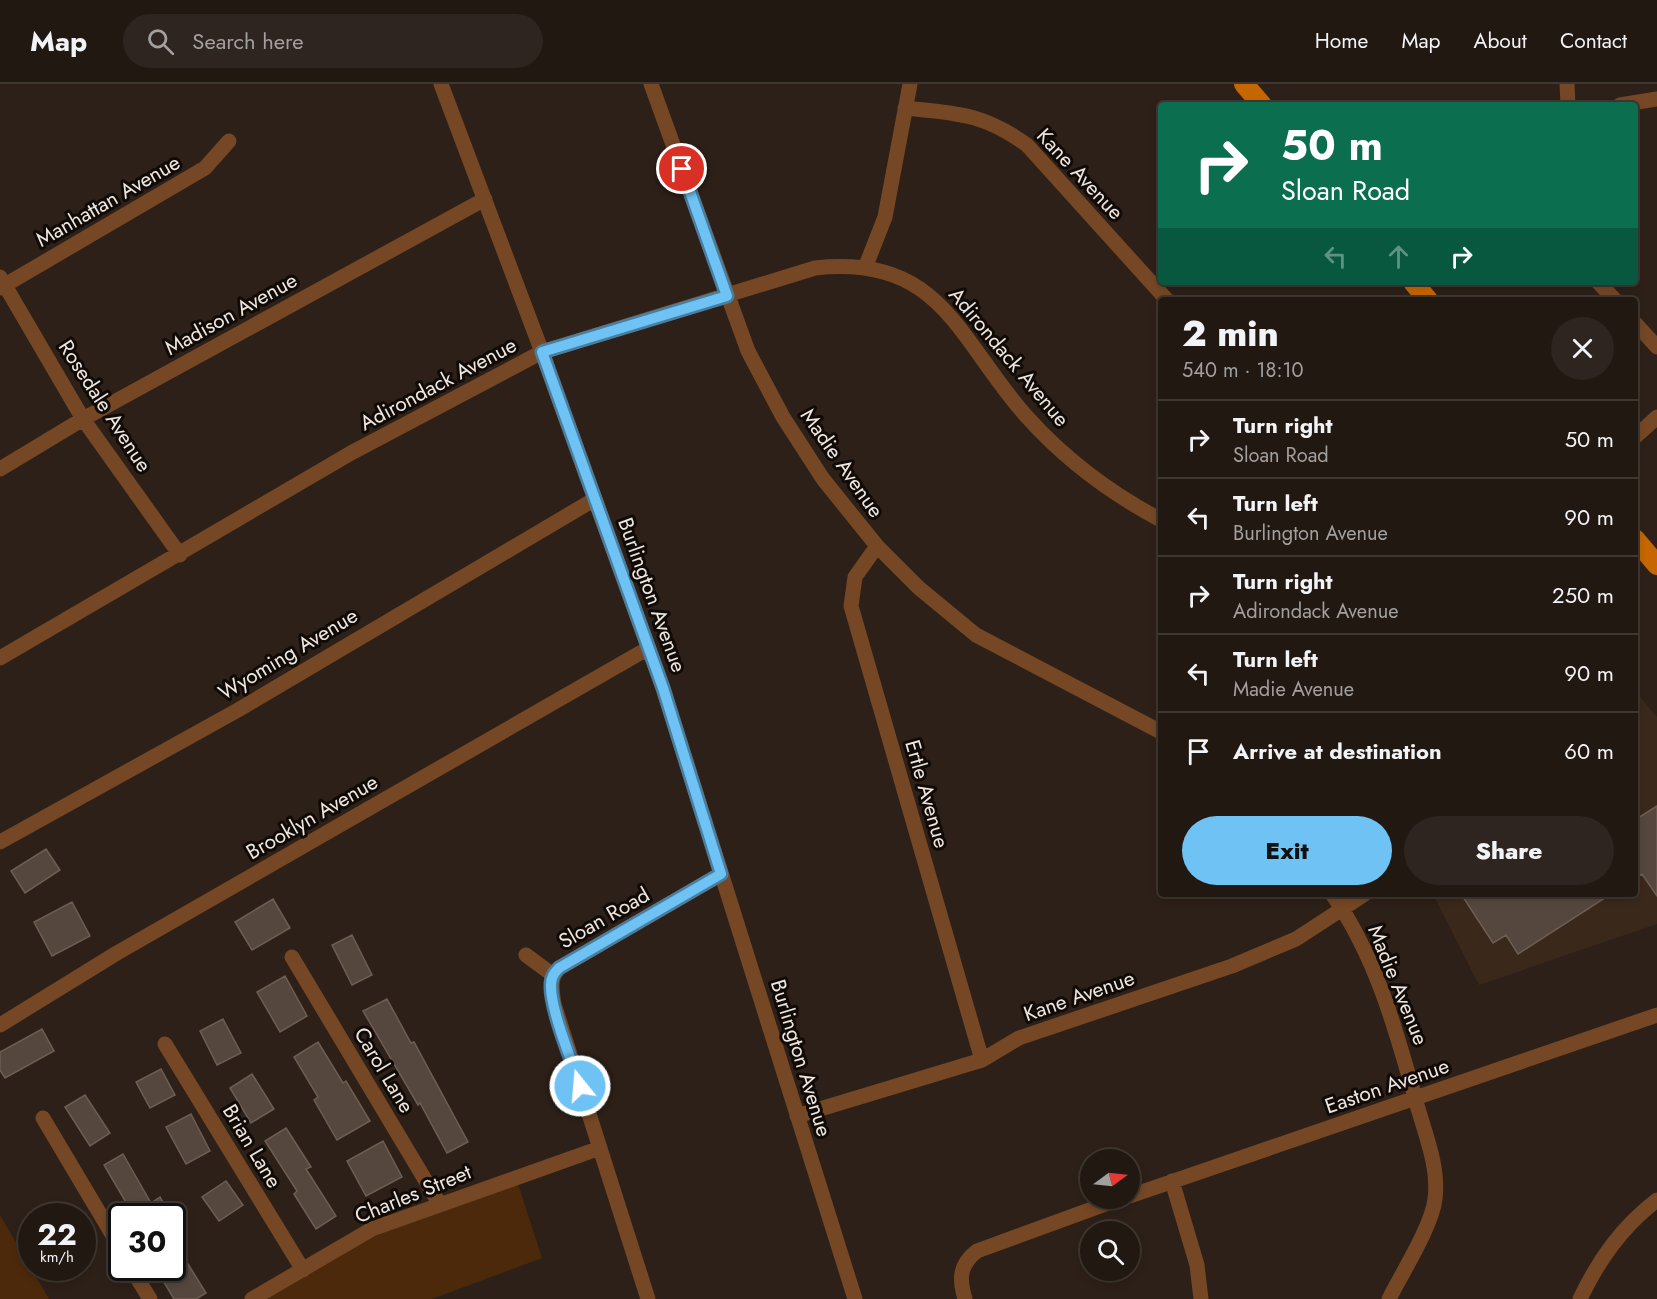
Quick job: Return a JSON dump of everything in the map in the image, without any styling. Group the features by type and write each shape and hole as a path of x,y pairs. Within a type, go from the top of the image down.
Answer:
{"main road":[{"path":"1244,84 1259,102"},
{"path":"1416,285 1426,297"},
{"path":"1638,543 1657,565"}],"street":[{"name":"Burlington Avenue","path":"441,84 542,352 647,649 663,688 855,1299"},
{"name":"Madie Avenue","path":"651,84 748,351 783,417 823,479 877,546 919,588 976,635 1158,730"},
{"path":"864,268 885,217 910,84"},
{"path":"1567,84 1568,102"},
{"path":"1638,102 1657,99"},
{"name":"Kane Avenue","path":"905,108 967,114 998,126 1027,145 1164,297"},
{"name":"Manhattan Avenue","path":"2,284 205,168 229,141"},
{"name":"Madison Avenue","path":"0,469 83,419 484,199"},
{"name":"Adirondack Avenue","path":"0,658 180,555 351,453 542,352 815,268 864,268 908,282 934,299 957,321 996,379 1028,418 1063,453 1102,484 1158,518"},
{"name":"Rosedale Avenue","path":"2,284 83,419 180,555"},
{"path":"1601,285 1611,297"},
{"path":"1638,325 1657,347"},
{"path":"1638,434 1657,417"},
{"name":"Wyoming Avenue","path":"0,842 238,710 595,499"},
{"name":"Ertle Avenue","path":"877,546 855,577 851,606 982,1059"},
{"name":"Brooklyn Avenue","path":"0,1025 117,953 647,649"},
{"name":"Sloan Road","path":"648,1299 554,1004 551,986 553,975 559,968 721,874"},
{"name":"Madie Avenue","path":"1334,897 1366,955 1387,1007 1415,1098 1435,1175 1436,1198 1433,1211 1389,1299"},
{"name":"Kane Avenue","path":"797,1116 982,1059 1018,1038 1232,966 1296,939 1360,897"},
{"path":"526,955 553,975"},
{"name":"Carol Lane","path":"292,957 440,1203"},
{"name":"Easton Avenue","path":"1140,1192 1657,1015"},
{"name":"Brian Lane","path":"165,1044 303,1270"},
{"path":"43,1118 108,1227"},
{"name":"Charles Street","path":"252,1299 372,1229 600,1148"},
{"path":"1172,1181 1197,1265 1200,1299"},
{"path":"1580,1299 1608,1248 1624,1229 1657,1200"},
{"path":"965,1298 961,1274 968,1258 977,1251 1092,1209"},
{"path":"139,1281 150,1299"}],"shaded area":[{"path":"1638,695 1657,717 1657,924 1479,985 1435,897 1638,897"},
{"path":"517,1181 542,1258 432,1299 266,1299 383,1228"},
{"path":"0,1215 18,1246 18,1281 38,1281 49,1299 0,1299"}],"building":[{"path":"1657,806 1657,896 1642,874 1638,876 1638,818"},
{"path":"46,849 60,870 25,893 11,871"},
{"path":"1463,897 1606,897 1518,954 1506,935 1493,943"},
{"path":"273,899 290,928 252,950 235,922"},
{"path":"72,902 90,936 52,956 34,922"},
{"path":"352,935 372,975 352,985 332,945"},
{"path":"285,976 307,1016 280,1032 257,992"},
{"path":"387,999 411,1043 414,1042 468,1142 447,1153 420,1103 418,1105 363,1011"},
{"path":"223,1019 241,1053 217,1065 200,1031"},
{"path":"42,1029 54,1051 5,1078 0,1070 0,1052"},
{"path":"318,1042 343,1083 346,1081 370,1121 337,1140 314,1100 318,1097 294,1057"},
{"path":"161,1069 175,1095 150,1108 136,1082"},
{"path":"252,1074 274,1109 251,1123 230,1088"},
{"path":"85,1095 110,1133 90,1146 65,1107"},
{"path":"191,1114 210,1151 186,1164 166,1127"},
{"path":"286,1128 311,1167 306,1169 336,1216 316,1229 294,1194 297,1191 265,1141"},
{"path":"383,1141 402,1177 366,1196 347,1161"},
{"path":"123,1154 151,1203 126,1203 104,1165"},
{"path":"226,1181 243,1205 219,1221 202,1197"},
{"path":"160,1197 163,1203 151,1203"},
{"path":"188,1264 206,1293 196,1299 174,1299 163,1281 186,1281 186,1265"}],"route":[{"path":"580,1086 554,1004 551,986 553,975 559,968 721,874 663,688 647,649 542,352 727,296 682,169"}]}
